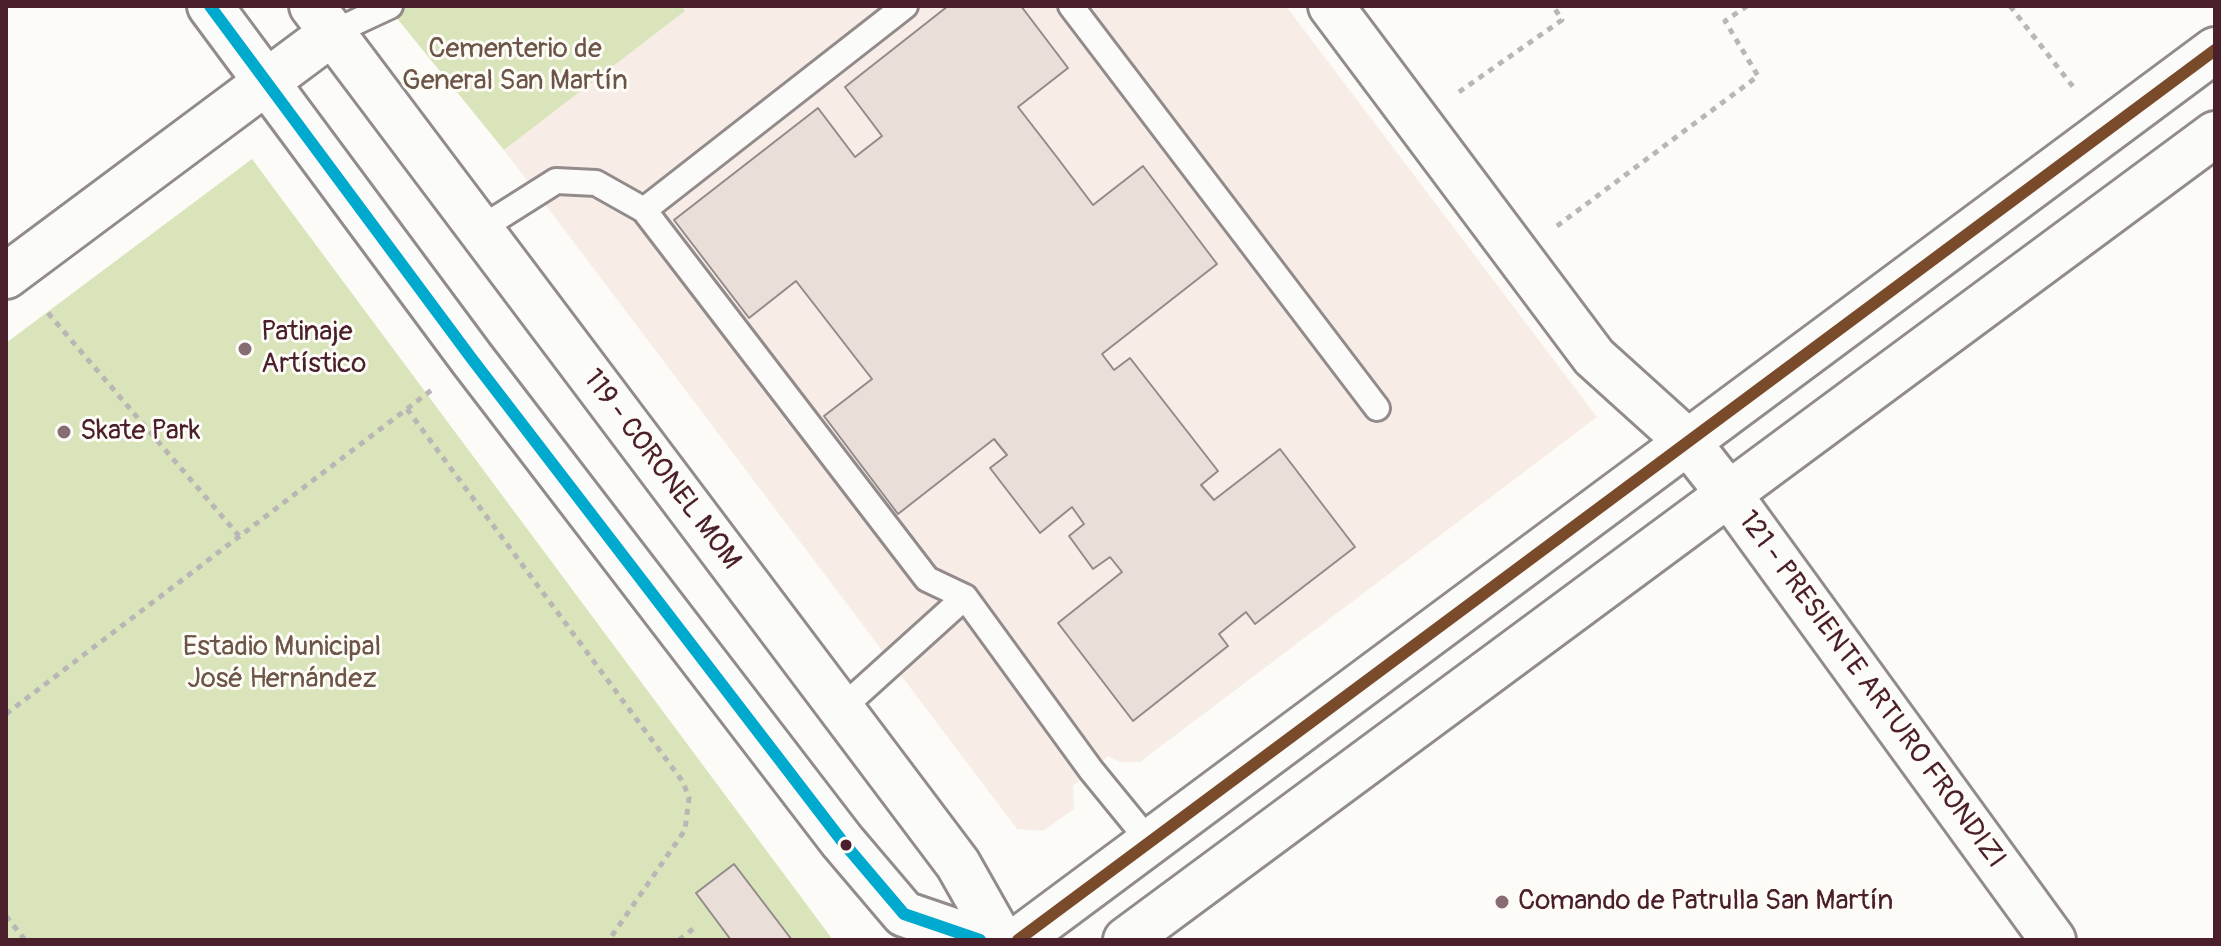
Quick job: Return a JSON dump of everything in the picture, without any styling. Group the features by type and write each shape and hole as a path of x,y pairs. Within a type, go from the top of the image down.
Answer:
{"main road":[{"path":"210,6 472,359 842,841 904,914 980,940"},
{"name":"121 - PRESIENTE ARTURO FRONDIZI","path":"1331,6 1594,357 1687,441 1728,493 2053,940"},
{"path":"6,276 266,81 322,20"},
{"name":"119 - CORONEL MOM","path":"322,20 958,864 1001,940"},
{"path":"1018,940 2215,50"},
{"path":"1126,940 2215,134"}],"lane":[{"path":"322,20 390,6"},
{"path":"644,210 905,6"},
{"path":"1071,6 1377,408"},
{"path":"480,229 556,181 596,183 644,210 927,579 965,597 1091,770 1149,841"},
{"path":"841,709 965,597"}],"path":[{"path":"1417,121 1562,20 1553,6"},
{"path":"1517,255 1758,76 1725,21 1747,6"},
{"path":"2010,6 2074,88"},
{"path":"48,313 239,536"},
{"path":"6,714 472,359"},
{"path":"407,409 671,765 689,798 685,830 609,940"},
{"path":"6,916 25,940"},
{"path":"679,940 693,929"}],"shaded area":[{"path":"682,6 1286,6 1597,417 1140,762 1120,762 1108,756 1073,786 1074,809 1043,831 1017,829 504,150 685,11"}],"green space":[{"name":"Cementerio de General San Martín","path":"387,6 682,6 685,11 504,150"},
{"name":"Estadio Municipal José Hernández","path":"252,159 833,940 6,940 6,343"}],"building":[{"path":"948,6 1021,6 1068,68 1018,107 1093,205 1143,166 1217,264 1102,354 1114,370 1130,358 1218,471 1201,485 1214,500 1280,449 1355,547 1255,624 1246,612 1219,634 1228,646 1133,721 1058,623 1122,572 1110,557 1093,569 1069,536 1084,524 1072,507 1040,533 990,468 1007,455 994,439 898,514 824,416 872,379 796,281 749,318 674,220 818,108 855,157 882,136 845,87"},
{"path":"734,864 792,940 731,940 696,893"}],"transit line":[{"path":"210,6 472,359 842,841 904,914 980,940"},
{"path":"1018,940 2215,50"}],"place":[{"name":"Patinaje Artístico","path":"245,349"},
{"name":"Skate Park","path":"64,432"},
{"name":"Comando de Patrulla San Martín","path":"1502,902"}]}
